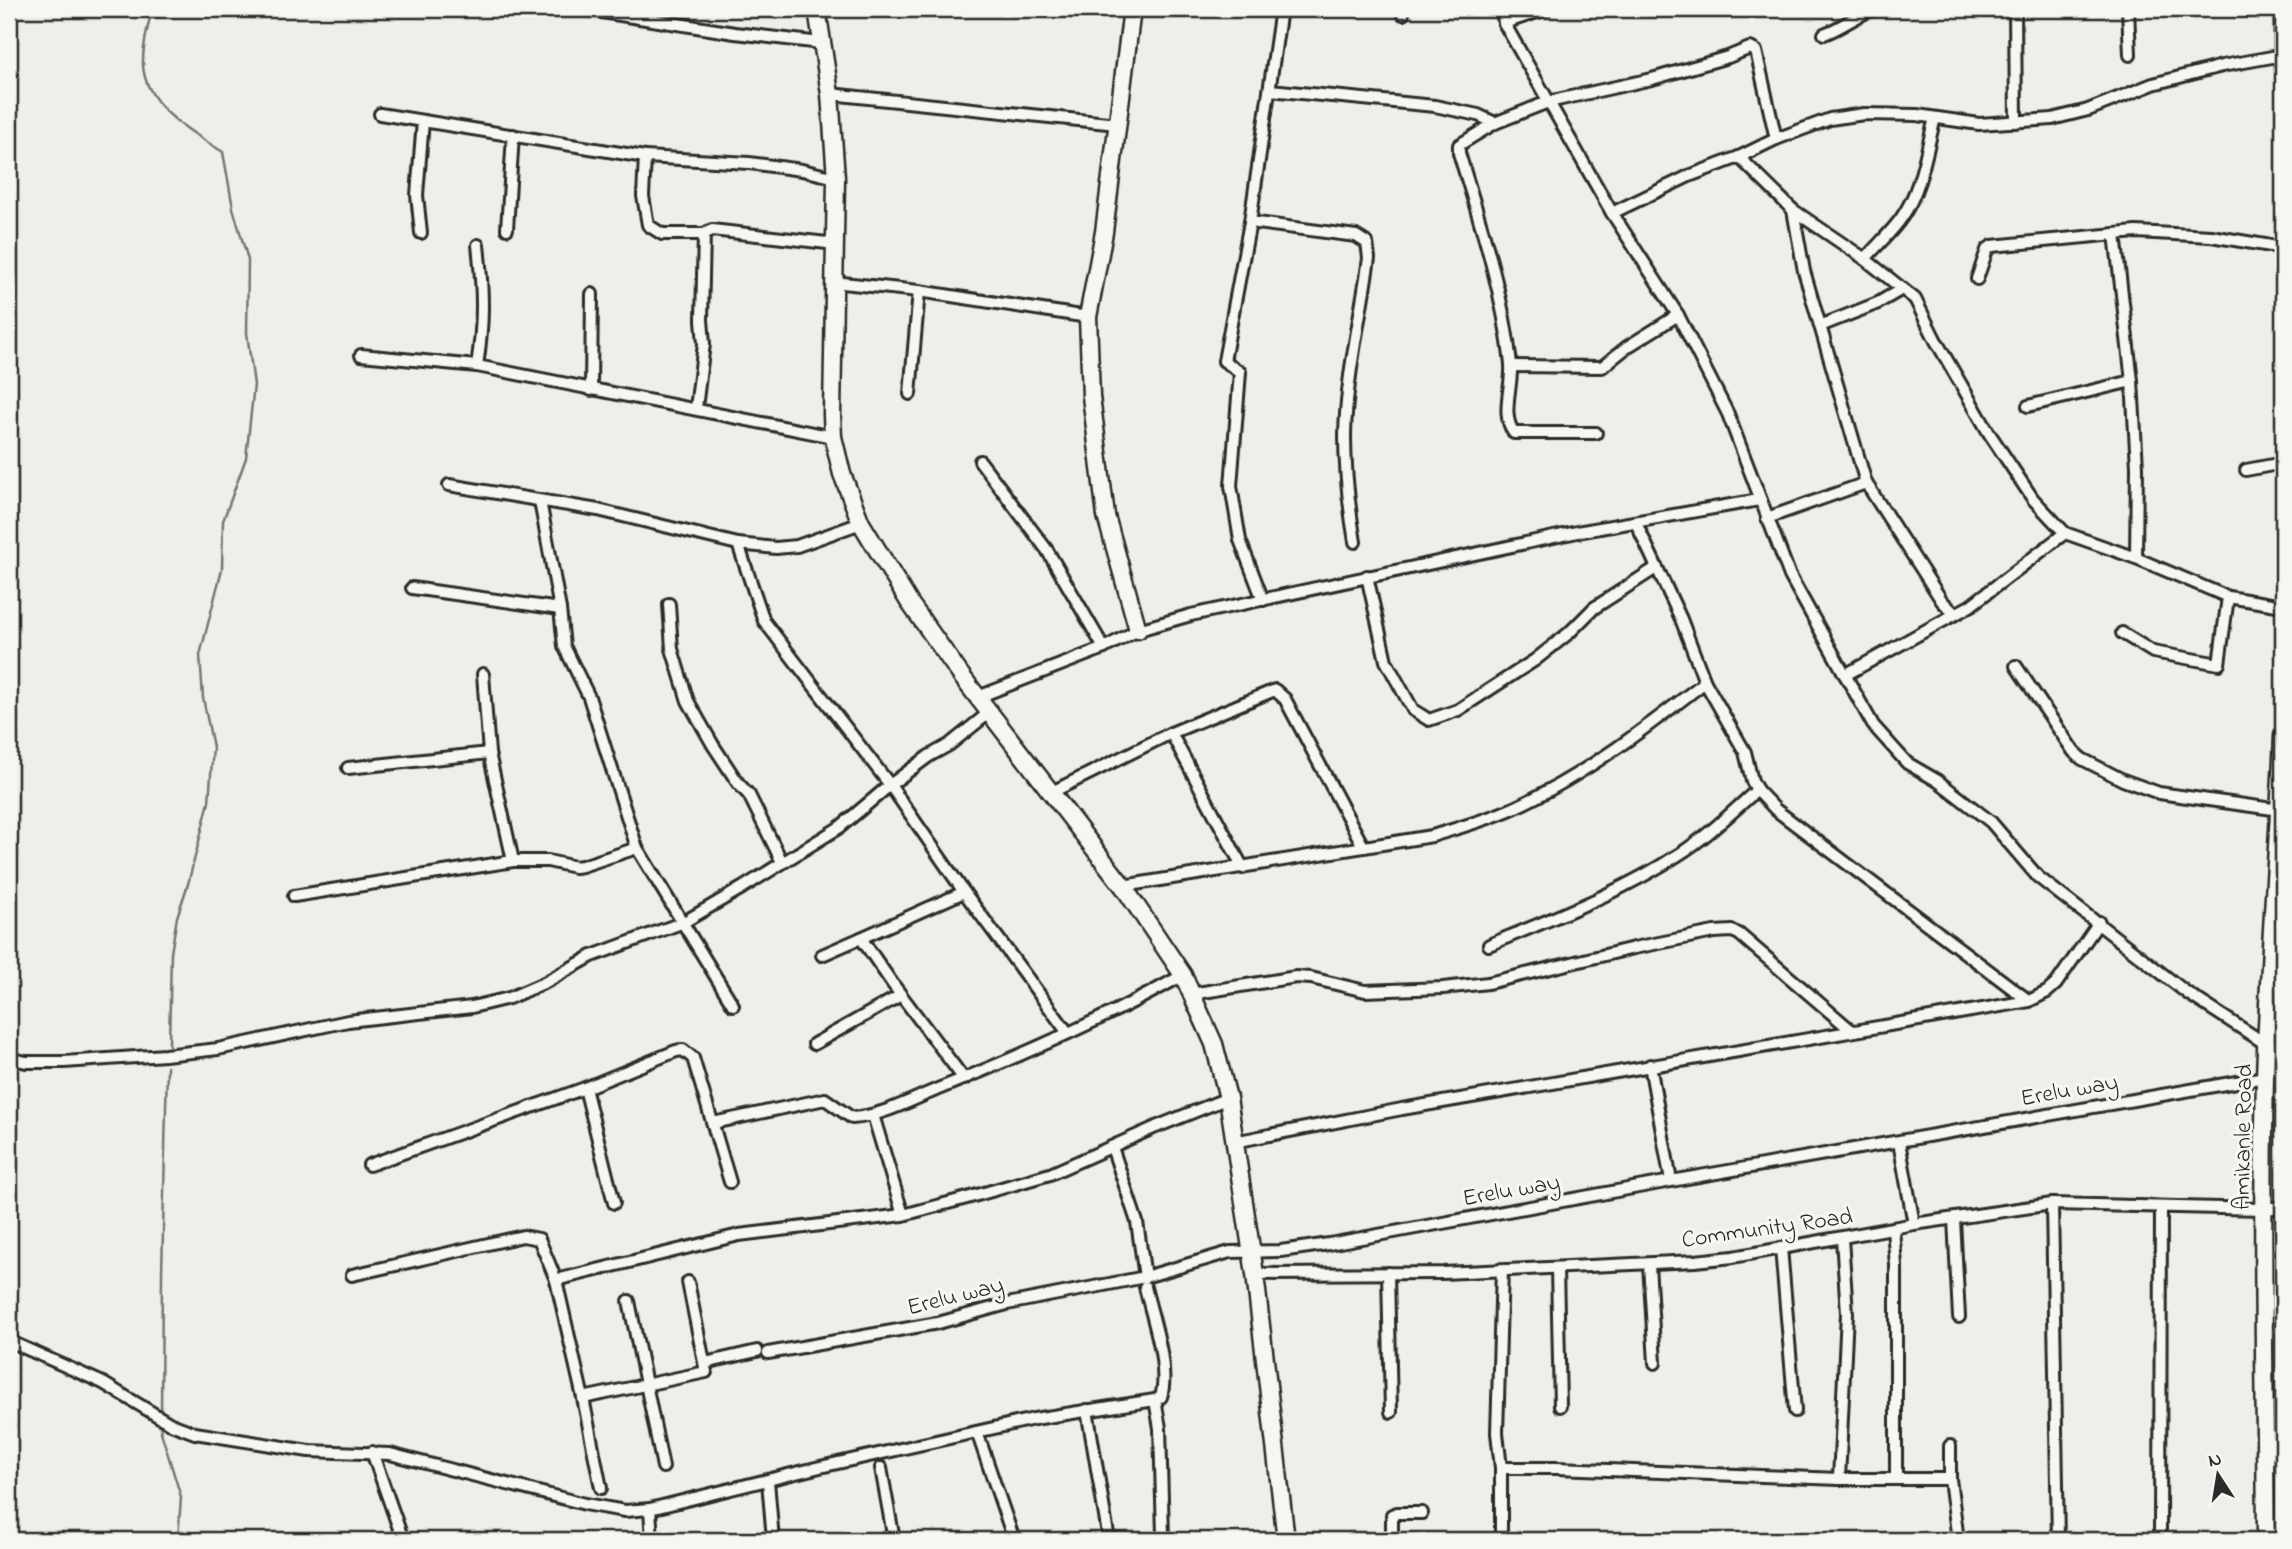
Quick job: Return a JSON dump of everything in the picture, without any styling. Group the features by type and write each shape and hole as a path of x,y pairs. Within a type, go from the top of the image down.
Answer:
{"street":[{"path":"582,9 735,33 821,43"},
{"path":"817,9 830,94 836,178 833,437 842,474 861,523 909,602 1123,886 1183,975 1214,1044 1228,1098 1252,1253 1286,1540"},
{"path":"1132,9 1104,232 1088,317 1091,396 1106,516 1138,630"},
{"path":"1263,600 1241,540 1231,486 1240,372 1224,361 1250,222 1281,9"},
{"path":"1502,9 1504,23 1548,102 1580,153 1612,213 1678,315 1719,395 1790,576 1873,725 1907,763 1938,781 1991,822 2038,877 2187,993 2266,1044 2283,1051"},
{"path":"1504,23 1547,9"},
{"path":"1824,34 1847,25 1852,17 1874,9"},
{"path":"2015,9 2016,122"},
{"path":"2128,9 2130,55"},
{"path":"2283,9 2283,63"},
{"path":"1597,433 1514,433 1510,427 1508,396 1511,366 1494,275 1459,145 1495,123 1548,102 1652,79 1750,48 1756,51 1776,139"},
{"path":"1612,213 1689,176 1830,119 1864,114 1979,124 2069,116 2153,84 2222,66 2283,55"},
{"path":"1270,90 1435,106 1478,115 1495,123"},
{"path":"830,94 1117,124"},
{"path":"380,114 645,157 749,163 802,170 836,178"},
{"path":"1865,258 1902,218 1914,195 1921,179 1934,118"},
{"path":"421,233 417,195 423,121"},
{"path":"507,229 513,135"},
{"path":"645,157 643,197 648,225 662,234 704,234 712,230 836,244"},
{"path":"1739,157 1793,210 1865,258 1915,299 1936,341 2009,464 2034,499 2065,533 2136,558 2228,597 2283,606"},
{"path":"1793,210 1804,271 1866,483 1942,601 1955,614"},
{"path":"1250,222 1356,236 1367,243 1370,258 1345,434 1355,542"},
{"path":"1977,279 1987,250 1992,246 2115,234 2175,233 2283,248"},
{"path":"696,408 704,344 704,234"},
{"path":"2115,234 2132,381 2137,467 2136,558"},
{"path":"477,366 483,324 483,285 478,245"},
{"path":"833,282 919,290 1088,317"},
{"path":"1820,326 1878,303 1902,289"},
{"path":"910,394 919,290"},
{"path":"591,390 592,294"},
{"path":"1511,366 1602,367 1678,315"},
{"path":"361,355 477,366 833,437"},
{"path":"2028,406 2132,381"},
{"path":"980,461 1047,550 1104,648"},
{"path":"2246,470 2283,463"},
{"path":"1767,518 1866,483"},
{"path":"449,485 598,510 738,544 776,548 797,546 861,523"},
{"path":"978,697 1104,648 1138,630 1191,615 1577,532 1759,500"},
{"path":"540,501 564,646 589,697 637,848 733,1005"},
{"path":"1636,523 1681,619 1705,682 1741,744 1757,790 1776,810 2029,1001"},
{"path":"1845,675 1970,606 2065,533"},
{"path":"738,544 764,621 890,785 964,892 1068,1033"},
{"path":"1367,576 1386,661 1413,710 1429,720 1458,710 1535,660 1594,608 1656,568"},
{"path":"412,588 560,609"},
{"path":"2122,633 2153,652 2219,664 2228,597"},
{"path":"669,604 672,649 688,701 713,745 738,783 749,794 782,862"},
{"path":"2016,666 2074,752 2092,765 2159,793 2280,810"},
{"path":"483,674 489,753 513,861"},
{"path":"1123,886 1432,836 1475,823 1517,807 1572,778 1636,736 1705,682"},
{"path":"1052,792 1171,733 1265,692 1278,691 1285,699 1363,846"},
{"path":"9,1058 26,1062 64,1062 218,1049 348,1021 491,1004 526,992 600,953 684,922 839,827 890,785 929,756 949,745 990,712"},
{"path":"1171,733 1244,868"},
{"name":"Amikanle Road","path":"2266,1540 2263,1209 2265,1077 2277,910 2283,736"},
{"path":"348,768 489,753"},
{"path":"1489,945 1598,899 1655,870 1682,853 1757,790"},
{"path":"295,896 513,861 548,861 575,867 637,848"},
{"path":"822,956 964,892"},
{"path":"1234,1142 1650,1065 2029,1001 2048,992 2056,984 2099,922"},
{"path":"1191,994 1296,977 1365,991 1488,983 1634,948 1732,931 1739,934 1852,1031"},
{"path":"861,937 964,1079"},
{"path":"713,1123 825,1098 852,1118 873,1115 1068,1033 1135,1002 1183,975"},
{"path":"814,1044 901,995"},
{"path":"369,1165 683,1050 693,1058 730,1182"},
{"path":"1650,1065 1671,1181"},
{"name":"Erelu way","path":"647,1386 701,1374 706,1372 705,1363 916,1327 1007,1304 1145,1282 1213,1255 1281,1251 1329,1244 2265,1077"},
{"path":"585,1088 614,1203"},
{"path":"556,1280 739,1235 904,1215 1050,1174 1228,1098"},
{"path":"873,1115 904,1215"},
{"path":"1899,1142 1914,1224"},
{"path":"9,1340 103,1383 186,1431 309,1451 372,1452 421,1460 585,1504 625,1511 650,1509 977,1432 1087,1410 1137,1405 1161,1397 1163,1371 1134,1213 1112,1147"},
{"path":"2052,1205 2058,1540"},
{"name":"Community Road","path":"1255,1274 1557,1269 1732,1257 1914,1224 2052,1205 2263,1209 2283,1207"},
{"path":"2160,1540 2161,1207"},
{"path":"1954,1219 1959,1317"},
{"path":"1893,1229 1896,1265 1896,1479"},
{"path":"352,1275 523,1236 539,1239 556,1280 601,1488"},
{"path":"1839,1479 1847,1313 1842,1238"},
{"path":"1782,1248 1795,1410"},
{"path":"1649,1264 1656,1363"},
{"path":"1501,1540 1501,1468 1497,1433 1502,1269"},
{"path":"1557,1269 1560,1406"},
{"path":"1388,1273 1391,1412"},
{"path":"688,1282 705,1363"},
{"path":"629,1301 663,1467"},
{"path":"583,1398 647,1386"},
{"path":"1155,1400 1160,1428 1163,1535"},
{"path":"1087,1410 1109,1540"},
{"path":"977,1432 1014,1540"},
{"path":"1951,1446 1950,1479 1958,1540"},
{"path":"372,1452 403,1540"},
{"path":"881,1468 894,1540"},
{"path":"1501,1468 1839,1479 1950,1479"},
{"path":"768,1481 773,1540"},
{"path":"650,1509 652,1540"},
{"path":"1392,1540 1392,1515 1422,1513"}],"waterway":[{"path":"152,9 143,58 148,87 175,120 223,152 233,208 248,260 247,333 254,385 246,458 223,521 222,569 200,655 203,698 213,747 209,802 177,917 171,953 169,1045"},
{"path":"161,1413 167,1067"},
{"path":"161,1423 161,1432 181,1497 178,1540"}]}
